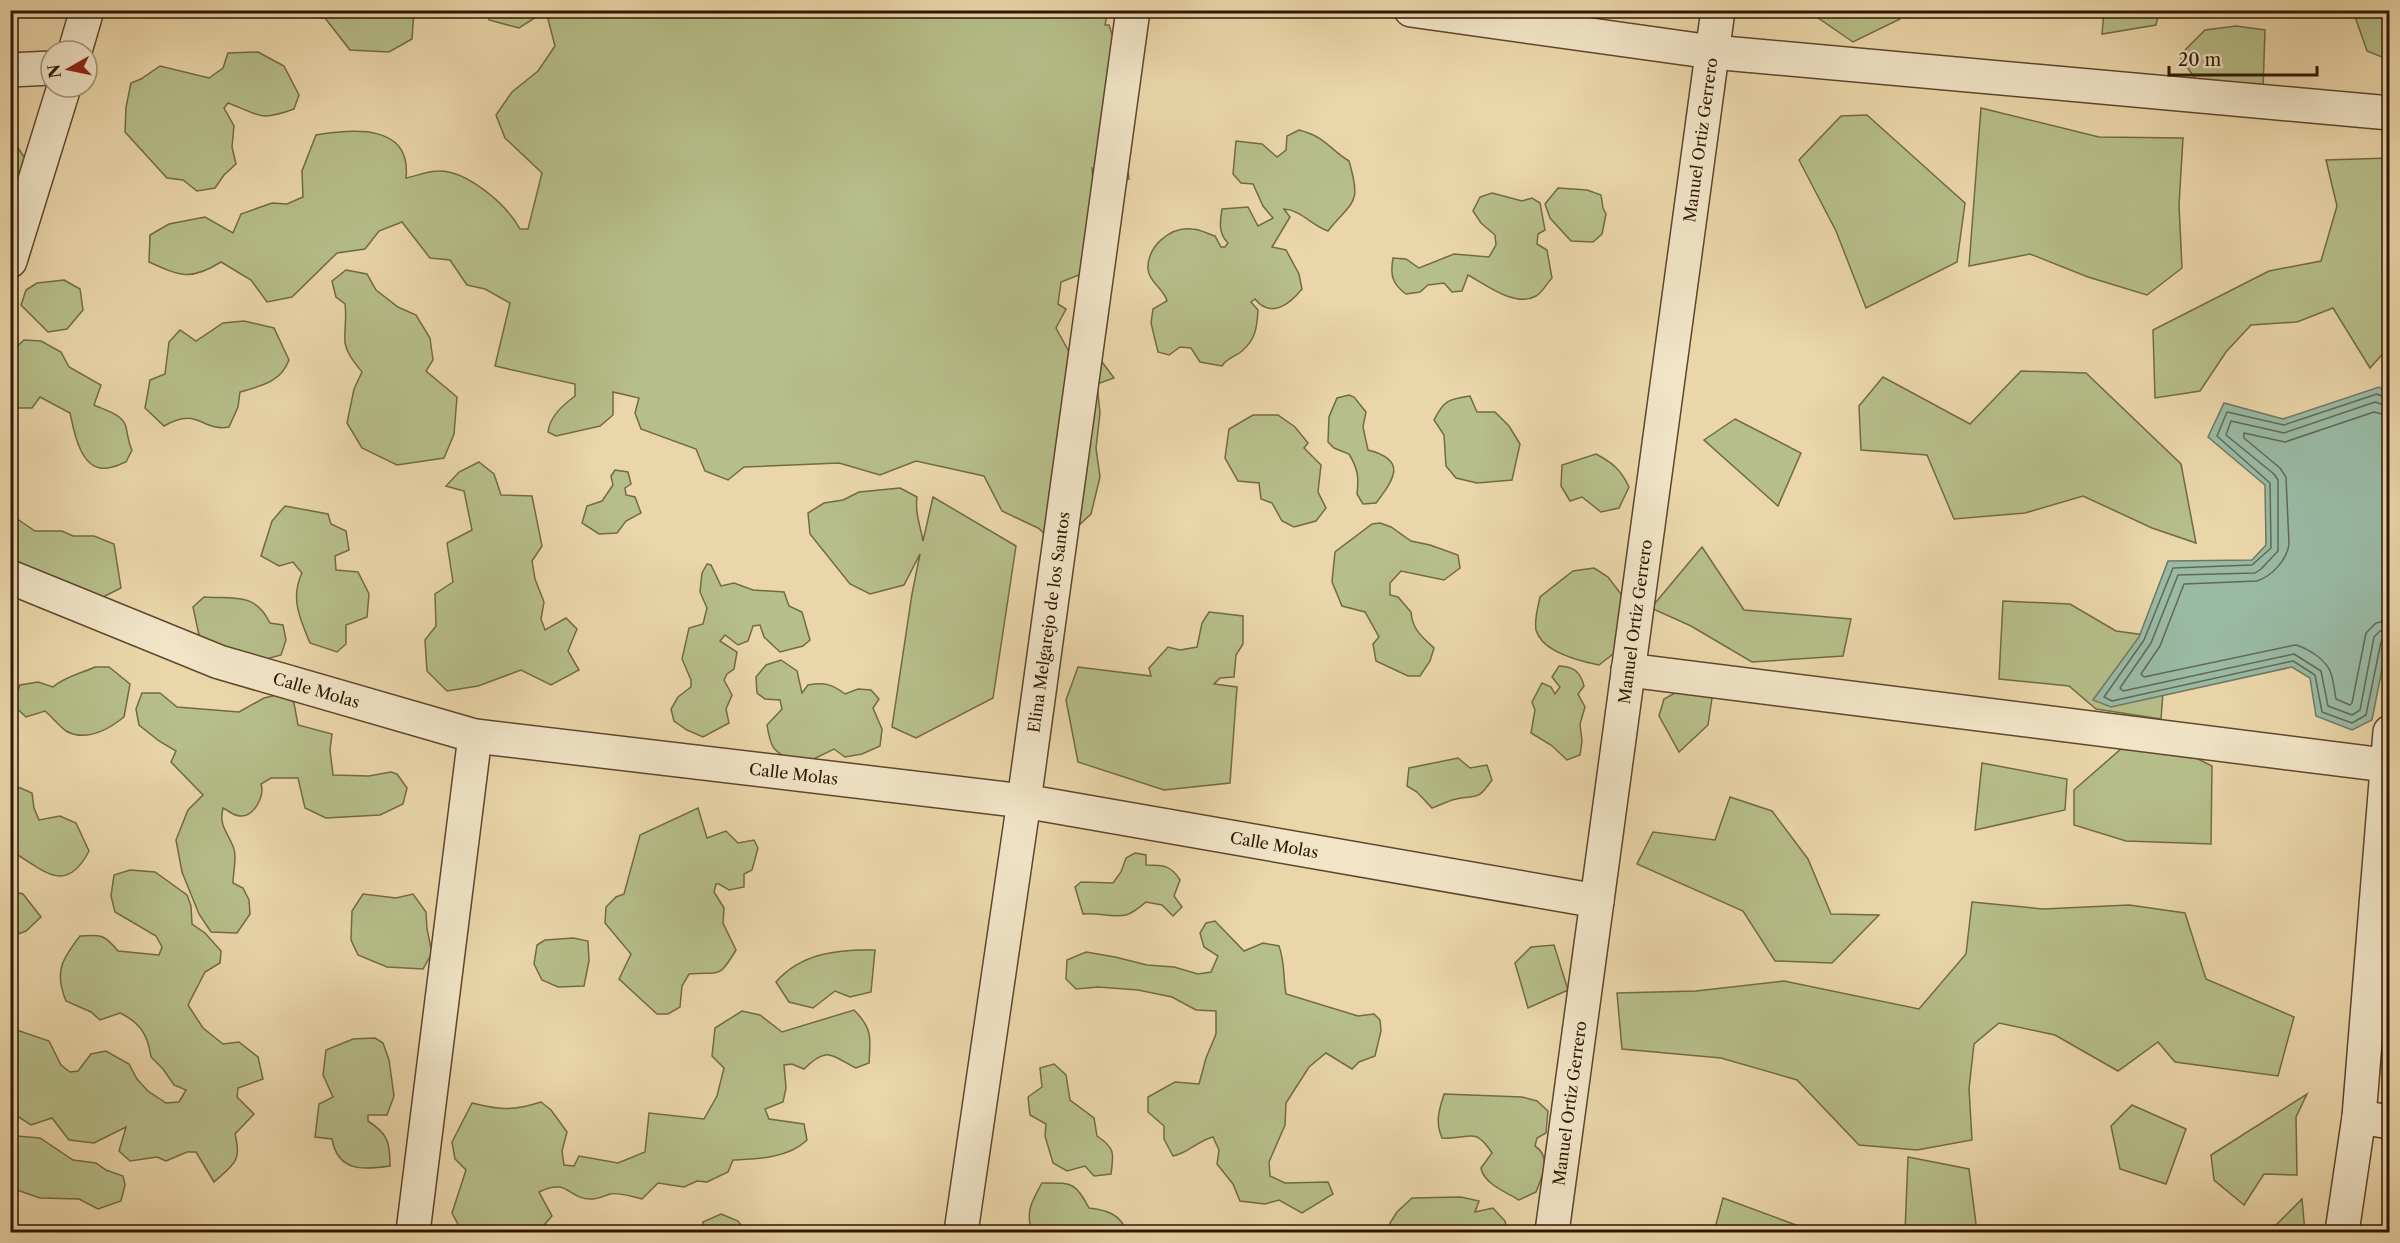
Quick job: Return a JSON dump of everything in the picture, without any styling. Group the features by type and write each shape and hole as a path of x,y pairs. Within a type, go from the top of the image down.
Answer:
{"street":[{"path":"79,39 87,10"},
{"name":"Elina Melgarejo de los Santos","path":"961,1233 1024,801 1134,10"},
{"path":"1411,10 1712,52 2390,113"},
{"name":"Manuel Ortiz Gerrero","path":"1552,1233 1718,10"},
{"path":"10,70 39,69"},
{"path":"10,261 60,99"},
{"name":"Calle Molas","path":"10,577 219,662 476,736 1024,801 1597,901"},
{"path":"1628,670 2385,765"},
{"path":"2342,1233 2374,1119 2385,765 2390,732"},
{"path":"413,1233 476,736"}],"shaded area":[{"path":"2104,10 2159,11 2156,25 2102,34"},
{"path":"306,11 414,11 412,39 389,52 350,50 325,18 309,17"},
{"path":"486,11 536,11 536,17 519,28 489,20"},
{"path":"546,11 1108,11 1105,25 1109,25 1135,104 1125,141 1129,179 1092,168 1093,179 1117,211 1112,262 1061,282 1058,304 1066,309 1056,328 1068,350 1102,362 1114,378 1097,384 1100,413 1096,448 1100,477 1091,514 1077,527 1045,534 1038,528 1002,511 984,476 916,461 880,475 839,463 744,467 728,480 705,471 696,449 641,429 635,413 639,398 613,392 613,415 600,426 556,436 548,432 549,426 558,411 575,396 575,384 495,366 510,303 485,289 467,285 450,260 430,258 402,222 379,231 365,249 337,253 292,297 267,302 251,280 221,262 201,272 185,274 169,271 149,262 150,235 169,224 205,217 233,233 241,214 272,203 287,204 303,197 302,171 316,135 346,131 362,131 390,139 400,147 405,160 406,178 438,171 461,176 496,200 520,229 528,229 542,173 505,138 496,115 512,92 538,71 555,46"},
{"path":"1327,11 1416,11 1409,19"},
{"path":"1808,11 1901,11 1900,19 1853,42"},
{"path":"2353,11 2389,11 2389,60 2367,51"},
{"path":"2236,26 2265,30 2263,89 2209,98 2179,56 2205,30"},
{"path":"258,52 284,66 299,95 294,109 266,116 254,114 228,103 224,108 234,126 232,147 236,164 215,188 197,191 183,180 167,178 125,132 126,107 131,83 160,66 209,78 223,68 228,53"},
{"path":"1981,108 2099,137 2183,138 2179,205 2182,268 2147,295 2088,277 2030,254 1969,266"},
{"path":"1867,115 1965,203 1957,262 1866,308 1836,231 1799,160 1841,116"},
{"path":"1299,130 1321,139 1349,161 1355,186 1353,201 1328,231 1296,212 1284,209 1290,217 1272,247 1286,250 1299,274 1302,289 1292,300 1274,309 1261,305 1255,299 1251,302 1258,310 1253,337 1242,351 1222,366 1200,362 1191,348 1180,347 1169,355 1158,352 1151,323 1153,309 1167,301 1149,274 1151,253 1161,240 1184,229 1215,236 1221,247 1225,247 1228,243 1221,231 1222,209 1248,207 1258,226 1273,218 1263,206 1253,184 1241,183 1233,174 1236,141 1262,144 1277,157 1286,150 1287,136"},
{"path":"11,143 17,146 26,160 21,181 11,193"},
{"path":"2389,158 2389,347 2370,368 2333,308 2297,322 2251,325 2226,352 2200,391 2155,398 2153,330 2269,271 2321,261 2337,206 2326,160"},
{"path":"1558,188 1587,190 1601,195 1606,214 1602,234 1593,242 1571,241 1550,218 1545,204"},
{"path":"1492,193 1522,201 1532,198 1540,203 1545,230 1538,234 1537,244 1547,250 1552,278 1540,293 1528,299 1510,297 1468,275 1462,291 1452,292 1444,283 1428,285 1420,292 1406,294 1401,290 1393,279 1393,258 1406,259 1419,268 1454,254 1489,257 1496,245 1495,235 1481,223 1473,211 1480,197"},
{"path":"346,270 367,274 376,290 398,307 416,315 430,338 433,360 426,371 457,397 454,434 444,458 397,465 362,448 347,423 354,389 362,372 346,347 345,304 336,297 332,281"},
{"path":"64,280 80,289 83,310 67,329 48,332 21,305 26,290 37,283"},
{"path":"244,321 274,328 289,360 281,373 269,382 240,392 238,407 229,427 220,428 185,418 164,426 145,408 150,380 165,374 169,342 180,330 196,341 223,323"},
{"path":"24,340 41,341 61,352 69,367 101,385 94,405 117,416 124,423 132,450 126,462 114,467 98,468 91,464 80,449 70,413 40,397 32,408 18,408 11,401 14,349"},
{"path":"2021,371 2086,373 2181,464 2196,543 2152,528 2083,496 2025,513 1954,519 1927,455 1861,450 1859,406 1883,377 1970,424"},
{"path":"1349,395 1354,397 1366,412 1363,427 1368,450 1380,454 1393,465 1392,478 1376,503 1363,504 1357,494 1357,473 1352,459 1349,454 1334,448 1328,442 1329,417 1337,398"},
{"path":"1470,396 1477,412 1495,412 1509,426 1520,444 1512,480 1477,483 1456,478 1446,466 1444,435 1434,420 1444,404 1457,398"},
{"path":"1253,415 1278,415 1295,427 1308,443 1304,448 1321,465 1318,492 1326,508 1316,521 1294,527 1282,521 1272,503 1261,499 1259,483 1238,481 1225,458 1229,429"},
{"path":"1735,419 1801,453 1778,506 1704,440"},
{"path":"1596,454 1616,468 1629,487 1619,508 1601,512 1582,497 1570,501 1561,486 1562,465"},
{"path":"479,462 494,474 501,495 532,496 542,546 532,561 535,579 544,602 541,619 545,630 566,618 577,629 568,651 579,670 551,685 521,670 478,686 447,691 427,671 425,640 436,626 435,594 453,582 447,543 472,530 464,491 446,486 459,472"},
{"path":"615,470 628,472 631,484 625,488 626,495 635,497 641,513 626,521 617,533 599,534 582,523 587,506 602,501 613,485 611,476"},
{"path":"900,488 917,497 917,514 923,541 933,497 1016,546 993,698 916,738 892,727 920,554 904,585 870,594 850,584 810,534 808,513 824,503 843,500 859,492"},
{"path":"285,506 328,514 331,524 346,531 349,550 335,556 336,570 358,572 369,594 367,617 346,625 346,644 337,652 310,643 300,617 297,600 298,582 302,573 293,562 279,566 261,556 272,521"},
{"path":"10,514 35,531 62,531 73,536 94,536 114,544 121,588 99,599 11,589"},
{"path":"1380,523 1391,527 1411,541 1458,555 1460,568 1444,580 1401,571 1390,583 1390,595 1398,597 1411,612 1416,628 1434,648 1430,661 1420,676 1408,676 1376,661 1373,644 1379,637 1365,612 1342,606 1332,582 1335,552 1372,524"},
{"path":"1702,547 1744,610 1851,619 1843,656 1752,662 1691,626 1651,608"},
{"path":"707,564 711,565 721,586 734,583 753,590 784,592 789,606 802,612 810,640 803,646 780,652 764,637 760,625 753,626 748,641 738,645 725,635 720,641 737,652 734,669 727,674 724,680 732,695 726,709 729,723 703,737 674,721 671,709 678,697 691,687 691,680 682,659 689,628 703,624 707,608 700,592 702,573"},
{"path":"1594,568 1608,577 1624,598 1625,627 1613,654 1599,665 1553,650 1540,638 1536,630 1536,614 1540,597 1573,571"},
{"path":"204,597 243,599 258,606 270,623 283,625 286,640 281,655 248,664 218,652 199,635 193,607"},
{"path":"2003,601 2070,604 2116,631 2167,638 2161,719 2096,709 2069,686 1999,679"},
{"path":"1209,612 1243,616 1243,644 1236,655 1234,677 1220,678 1214,684 1237,687 1230,783 1164,790 1078,762 1066,700 1078,667 1151,676 1149,668 1168,647 1180,650 1197,647 1202,623"},
{"path":"781,660 797,671 802,693 808,685 819,684 832,686 845,694 858,689 871,690 879,699 873,708 882,729 880,746 862,754 845,757 834,749 799,766 776,751 767,725 782,709 780,700 765,699 757,693 756,677 766,665"},
{"path":"1559,666 1569,667 1576,671 1584,686 1578,694 1585,707 1580,724 1582,741 1580,755 1567,760 1551,745 1531,733 1535,710 1532,702 1542,683 1551,687 1555,694 1560,687 1552,677"},
{"path":"95,667 109,667 130,684 124,717 104,730 89,735 74,734 63,729 45,711 26,717 12,704 20,685 38,682 53,687"},
{"path":"1686,687 1712,698 1708,725 1679,752 1659,716 1664,699"},
{"path":"142,693 160,693 177,707 239,712 264,698 285,693 294,703 298,725 332,734 330,750 333,775 369,776 391,772 397,774 407,788 403,804 380,815 326,818 305,808 298,778 271,778 261,784 260,800 250,813 238,816 223,808 225,831 235,853 233,883 243,888 249,900 250,914 237,933 211,932 199,914 182,872 176,840 188,810 203,795 171,762 176,751 139,725 136,709"},
{"path":"2130,741 2186,753 2212,766 2211,844 2126,841 2074,825 2074,790"},
{"path":"1458,758 1470,768 1487,765 1492,780 1483,792 1432,808 1417,792 1407,786 1409,768"},
{"path":"1982,763 2067,779 2065,810 1975,830"},
{"path":"11,784 32,793 34,808 39,820 60,816 76,823 89,851 80,865 71,873 62,876 53,875 11,851"},
{"path":"1730,797 1772,811 1808,859 1831,914 1879,915 1832,963 1775,961 1743,911 1637,864 1653,832 1715,840"},
{"path":"698,808 707,838 726,831 738,843 754,840 758,848 752,870 744,874 744,887 729,890 716,884 714,892 724,908 723,923 736,950 722,970 713,973 689,974 682,986 680,1007 668,1014 657,1014 619,979 631,954 605,923 606,907 616,897 624,894 640,835"},
{"path":"1135,853 1146,855 1146,865 1166,867 1177,875 1180,880 1174,896 1182,907 1173,916 1162,905 1146,902 1126,915 1083,914 1075,887 1081,882 1113,883 1121,872 1126,858"},
{"path":"130,870 155,872 187,895 191,906 192,924 205,933 221,951 220,963 205,972 188,1005 203,1028 223,1044 239,1042 258,1057 263,1079 238,1088 237,1097 254,1114 235,1134 237,1157 235,1162 214,1182 196,1152 187,1152 166,1161 157,1157 130,1161 119,1151 126,1127 94,1143 69,1140 52,1118 31,1125 11,1112 11,1028 49,1041 61,1065 70,1072 78,1071 91,1054 106,1051 129,1064 137,1079 148,1091 166,1103 179,1102 186,1090 174,1085 151,1057 145,1036 133,1021 120,1013 100,1020 91,1012 66,1001 62,991 60,974 64,959 80,936 102,937 118,951 159,955 162,947 156,936 115,912 111,896 114,875"},
{"path":"10,891 23,894 41,917 26,931 13,936 10,935"},
{"path":"363,894 396,898 413,894 426,912 432,953 423,969 387,967 358,955 351,940 352,911"},
{"path":"1972,902 2043,909 2129,905 2185,913 2206,979 2294,1017 2278,1076 2175,1062 2158,1042 2118,1071 2055,1035 1999,1023 1974,1044 1969,1089 1972,1140 1917,1150 1859,1145 1797,1080 1721,1058 1622,1049 1617,993 1696,991 1784,981 1919,1009 1966,954"},
{"path":"1215,921 1244,951 1263,943 1279,946 1286,994 1358,1016 1374,1014 1380,1020 1381,1031 1375,1056 1359,1062 1352,1069 1326,1053 1309,1067 1286,1103 1285,1125 1269,1162 1270,1176 1285,1183 1328,1182 1333,1194 1302,1213 1279,1200 1265,1204 1240,1201 1233,1184 1217,1164 1219,1150 1213,1137 1173,1156 1164,1139 1164,1126 1148,1112 1148,1097 1175,1082 1199,1084 1216,1034 1216,1011 1196,1010 1172,997 1138,990 1098,987 1076,989 1066,979 1067,960 1086,952 1147,965 1174,967 1198,974 1211,972 1218,956 1204,947 1200,933 1206,923"},
{"path":"573,938 588,941 589,961 584,986 558,987 542,980 534,964 537,945 545,940"},
{"path":"1554,945 1568,990 1528,1008 1515,963 1531,947"},
{"path":"875,950 871,992 850,997 835,991 813,1008 789,1002 776,982 797,965 821,955"},
{"path":"854,1010 864,1022 869,1034 869,1063 856,1068 834,1057 824,1055 818,1057 804,1069 792,1064 784,1065 786,1088 783,1102 765,1109 769,1119 804,1124 807,1140 800,1146 782,1154 733,1160 728,1172 707,1182 697,1181 684,1187 658,1183 642,1199 622,1194 610,1194 594,1199 584,1198 563,1188 549,1188 539,1192 552,1216 538,1232 462,1232 452,1213 466,1170 455,1159 452,1142 472,1103 506,1109 541,1102 551,1110 567,1132 562,1151 564,1165 574,1166 579,1156 618,1163 645,1152 649,1113 704,1119 717,1096 724,1068 712,1056 715,1028 742,1011 760,1015 782,1032"},
{"path":"375,1038 383,1043 389,1060 394,1096 387,1115 368,1115 368,1121 380,1130 386,1139 390,1166 361,1168 346,1163 340,1158 332,1139 315,1137 319,1104 333,1097 323,1075 326,1050 353,1039"},
{"path":"1054,1064 1066,1075 1070,1100 1094,1118 1097,1136 1110,1148 1113,1156 1111,1174 1094,1176 1085,1166 1067,1171 1053,1163 1045,1136 1046,1124 1030,1115 1028,1097 1042,1087 1040,1068"},
{"path":"1444,1094 1522,1097 1537,1101 1548,1111 1546,1133 1537,1138 1535,1146 1544,1161 1543,1174 1536,1192 1519,1200 1486,1179 1481,1168 1492,1153 1476,1136 1442,1138 1438,1121"},
{"path":"2307,1094 2296,1117 2297,1175 2264,1174 2244,1205 2214,1180 2211,1155"},
{"path":"2132,1105 2186,1129 2166,1184 2120,1169 2111,1126"},
{"path":"16,1136 40,1138 73,1160 96,1163 106,1170 123,1176 125,1185 121,1201 98,1209 79,1199 40,1198 11,1188 11,1141"},
{"path":"1908,1157 1969,1169 1977,1232 1905,1232"},
{"path":"1042,1183 1071,1185 1080,1193 1089,1208 1102,1210 1117,1217 1127,1232 1032,1232 1029,1212"},
{"path":"1461,1197 1479,1201 1475,1212 1493,1208 1505,1221 1508,1232 1394,1232 1390,1223 1397,1212 1412,1198"},
{"path":"1723,1198 1815,1232 1714,1232"},
{"path":"2302,1199 2305,1232 2269,1232"},
{"path":"721,1214 738,1221 746,1232 703,1232 703,1222"}],"water":[{"path":"2379,387 2390,395 2389,614 2385,654 2372,720 2352,730 2316,716 2310,678 2292,667 2111,707 2093,700 2139,637 2168,561 2252,560 2266,545 2265,485 2208,437 2224,403 2283,419"}]}
